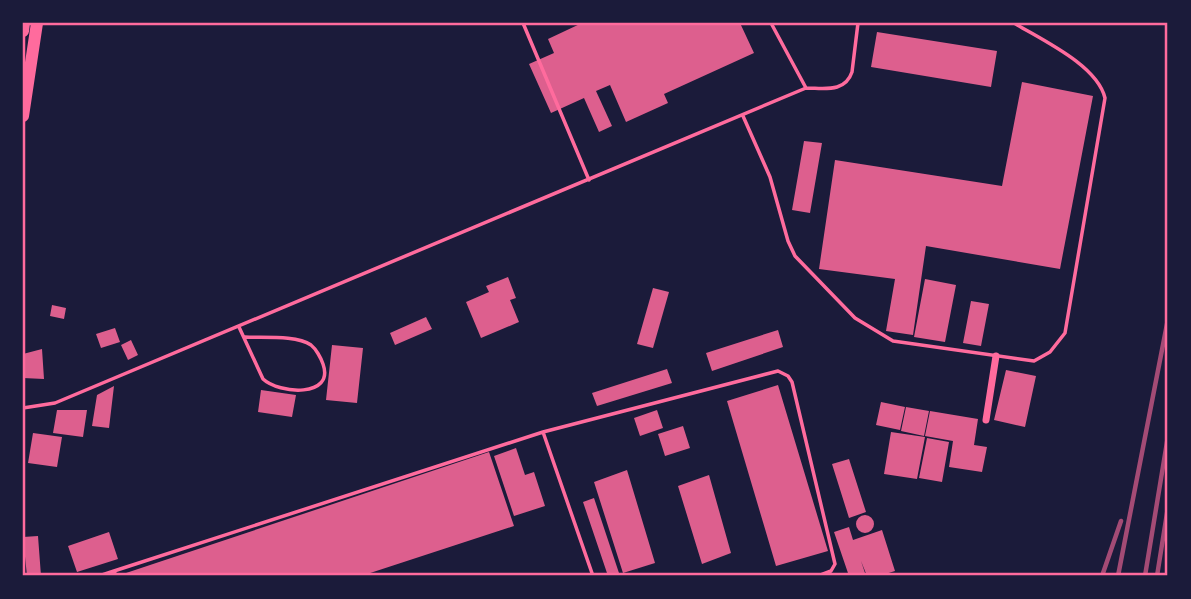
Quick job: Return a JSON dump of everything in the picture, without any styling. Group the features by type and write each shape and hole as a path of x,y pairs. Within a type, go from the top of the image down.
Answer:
{"main road":[{"path":"23,31 24,23"},
{"path":"23,116 37,23"}],"street":[{"path":"986,420 996,356"}],"lane":[{"path":"523,23 589,180"},
{"path":"771,23 806,88"},
{"path":"23,408 55,403 806,88 838,88 850,79 858,23"},
{"path":"743,116 771,177 788,241 795,256 855,318 893,341 1034,361 1050,352 1065,333 1105,98 1102,87 1088,69 1014,23"},
{"path":"239,327 246,337 263,379 269,385 305,390 318,385 324,379 322,359 312,346 284,338 246,337"},
{"path":"99,576 115,574 542,432 778,371 788,376 792,382 835,564 831,571 818,576"},
{"path":"542,432 593,576"}],"building":[{"path":"582,23 740,23 754,53 664,94 668,103 626,122 610,85 596,91 612,126 599,132 584,98 551,113 529,64 554,53 548,39"},
{"path":"877,32 997,51 991,87 871,67"},
{"path":"1022,82 1093,96 1060,269 926,246 913,335 886,331 895,279 819,269 835,160 1002,186"},
{"path":"804,141 822,143 810,213 792,210"},
{"path":"508,277 516,298 510,300 519,322 481,338 466,302 489,292 486,286"},
{"path":"925,279 956,285 945,342 914,337"},
{"path":"653,288 669,292 653,348 637,344"},
{"path":"971,301 989,304 981,346 963,343"},
{"path":"52,305 66,308 64,319 50,316"},
{"path":"426,317 432,329 395,345 390,333"},
{"path":"115,328 120,342 101,348 96,334"},
{"path":"778,330 783,347 712,371 706,353"},
{"path":"131,340 138,355 128,360 121,345"},
{"path":"332,345 363,348 357,403 326,400"},
{"path":"42,349 44,379 23,378 23,354"},
{"path":"667,369 672,383 597,406 592,393"},
{"path":"1006,370 1036,376 1025,427 994,420"},
{"path":"778,385 828,551 776,566 727,401"},
{"path":"114,386 109,428 92,426 97,395"},
{"path":"261,390 296,395 292,417 258,412"},
{"path":"881,402 905,407 900,430 876,425"},
{"path":"906,407 929,411 924,436 901,431"},
{"path":"57,410 87,410 83,437 53,433"},
{"path":"657,410 663,428 640,436 634,418"},
{"path":"930,411 978,419 974,445 987,447 982,472 949,467 953,441 925,436"},
{"path":"683,426 690,448 665,456 658,434"},
{"path":"891,432 925,437 917,479 884,474"},
{"path":"33,433 62,437 57,467 28,463"},
{"path":"927,438 949,442 942,482 919,478"},
{"path":"516,448 525,475 534,472 545,506 514,516 494,456"},
{"path":"489,452 514,526 361,576 127,576 126,573"},
{"path":"849,459 866,512 849,518 832,464"},
{"path":"627,470 655,563 623,573 594,482"},
{"path":"709,475 731,553 702,564 678,486"},
{"path":"594,498 620,576 608,576 583,502"},
{"path":"861,515 869,515 874,524 872,531 861,533 856,528 856,520"},
{"path":"849,527 853,540 882,530 895,571 879,576 867,576 861,561 866,576 849,576 834,532"},
{"path":"109,532 118,559 77,572 68,546"},
{"path":"38,536 41,576 27,576 23,537"}],"railway":[{"path":"1118,576 1168,319"},
{"path":"1145,576 1168,436"},
{"path":"1157,576 1168,507"},
{"path":"1102,576 1121,521"}]}
